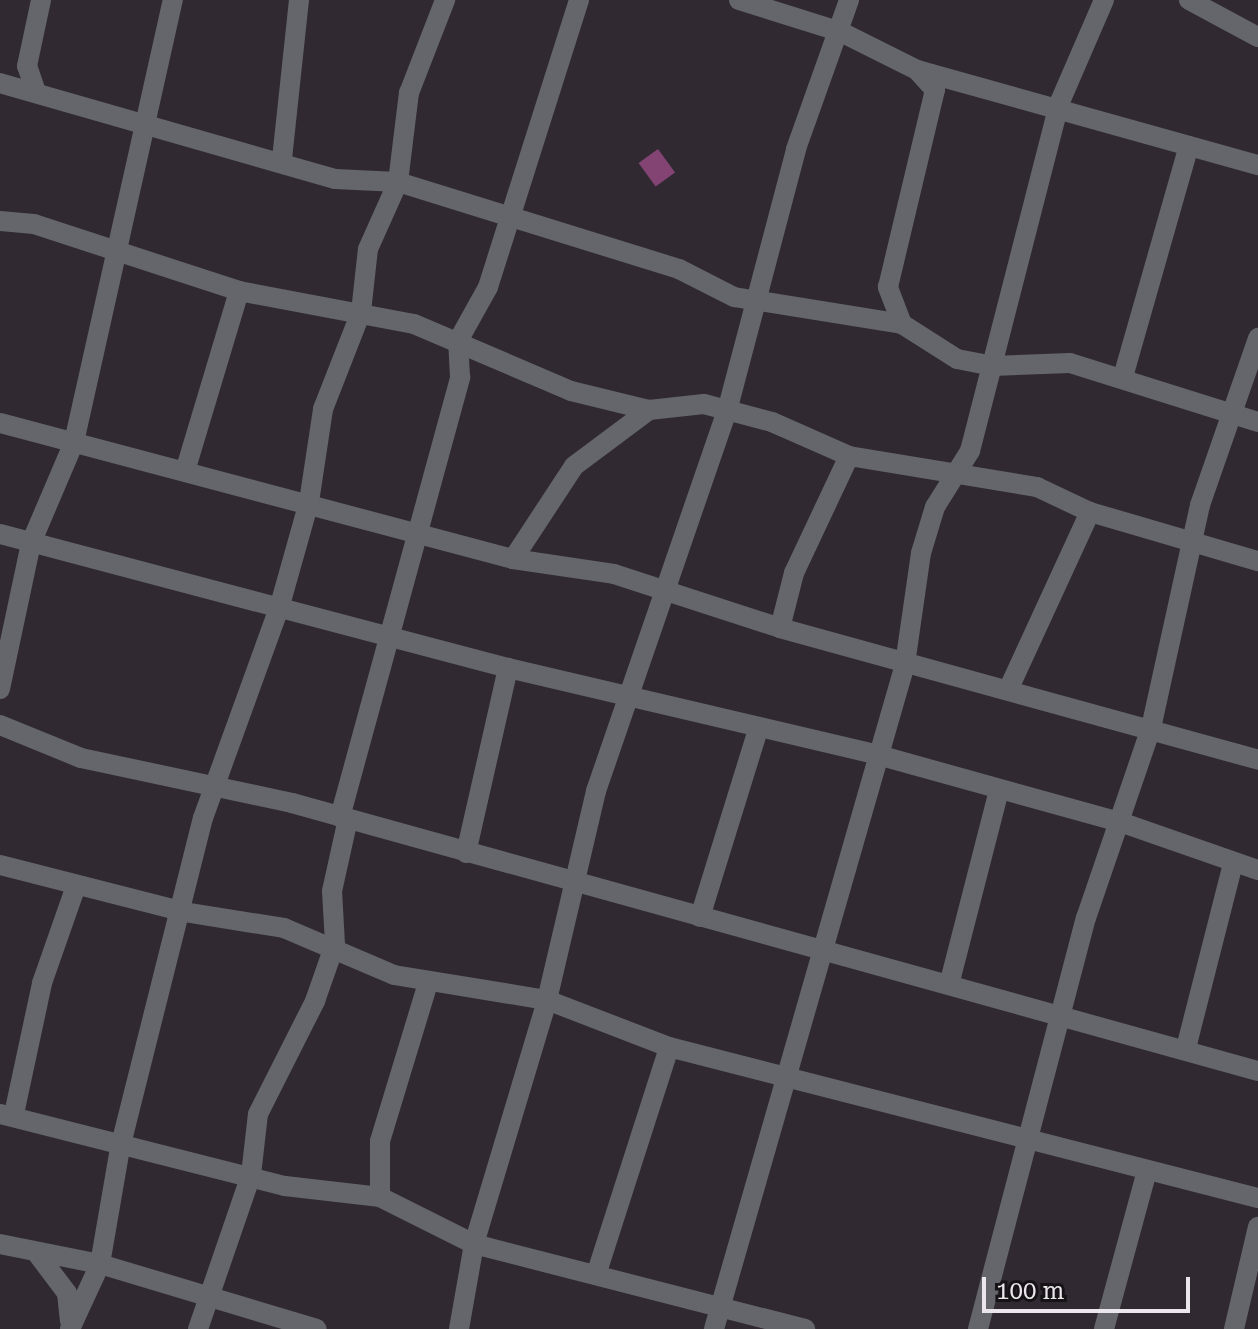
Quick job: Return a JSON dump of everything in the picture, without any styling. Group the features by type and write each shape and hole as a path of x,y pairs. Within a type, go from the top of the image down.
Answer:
{"street":[{"path":"35,89 27,66 41,0"},
{"path":"0,689 31,543 74,442 113,255 173,0"},
{"path":"282,159 299,0"},
{"path":"70,1328 100,1264 120,1148 216,787 280,605 309,502 323,409 361,312 368,249 398,182 409,93 445,0"},
{"path":"198,1329 251,1175 258,1114 315,1001 335,944 332,891 344,818 414,533 460,377 458,341 488,287 579,0"},
{"path":"739,0 841,32 917,70 1059,104 1258,165"},
{"path":"459,1329 474,1244 547,1000 573,878 596,791 633,696 667,593 671,561 727,411 740,343 758,303 796,149 841,32 849,0"},
{"path":"714,1329 905,664 921,553 953,475 970,451 1059,104 1104,0"},
{"path":"1189,0 1258,37"},
{"path":"902,324 888,287 935,90 917,70"},
{"path":"0,83 35,89 68,107 282,159 335,179 398,182 509,221 679,269 758,303 902,324 932,348 992,366 1070,363 1123,377 1233,417 1258,422"},
{"path":"1123,377 1189,146"},
{"path":"0,221 34,224 113,255 239,291 361,312 458,341 571,391 649,410 704,404 849,456 1037,487 1090,512 1258,561"},
{"path":"186,468 239,291"},
{"path":"978,1329 1026,1140 1062,1019 1086,918 1123,823 1151,728 1197,541 1200,505 1258,338"},
{"path":"1238,396 1258,372"},
{"path":"513,559 574,466 649,410"},
{"path":"0,423 186,468 513,559 602,571 905,664 1009,688 1257,758"},
{"path":"780,628 794,573 849,456"},
{"path":"1009,688 1090,512"},
{"path":"0,534 388,632 508,668 633,696 758,730 878,755 1123,823 1233,864 1258,870"},
{"path":"466,853 508,668"},
{"path":"0,725 81,758 344,818 466,853 573,878 700,917 950,981 1062,1019 1186,1048 1258,1071"},
{"path":"700,917 758,730"},
{"path":"950,981 968,887 999,790"},
{"path":"1186,1048 1233,864"},
{"path":"0,865 39,870 76,886 184,912 284,928 335,944 394,975 428,983 547,1000 669,1047 787,1075 1146,1174 1258,1198"},
{"path":"76,886 42,983 7,1114 120,1148 380,1197 474,1244 721,1304 805,1329"},
{"path":"380,1197 380,1141 428,983"},
{"path":"596,1275 669,1047"},
{"path":"1104,1329 1146,1174"},
{"path":"1234,1329 1258,1227"},
{"path":"0,1244 100,1264 316,1329"},
{"path":"36,1252 67,1293 70,1328"}],"building":[{"path":"658,149 675,172 656,187 639,163"}]}
